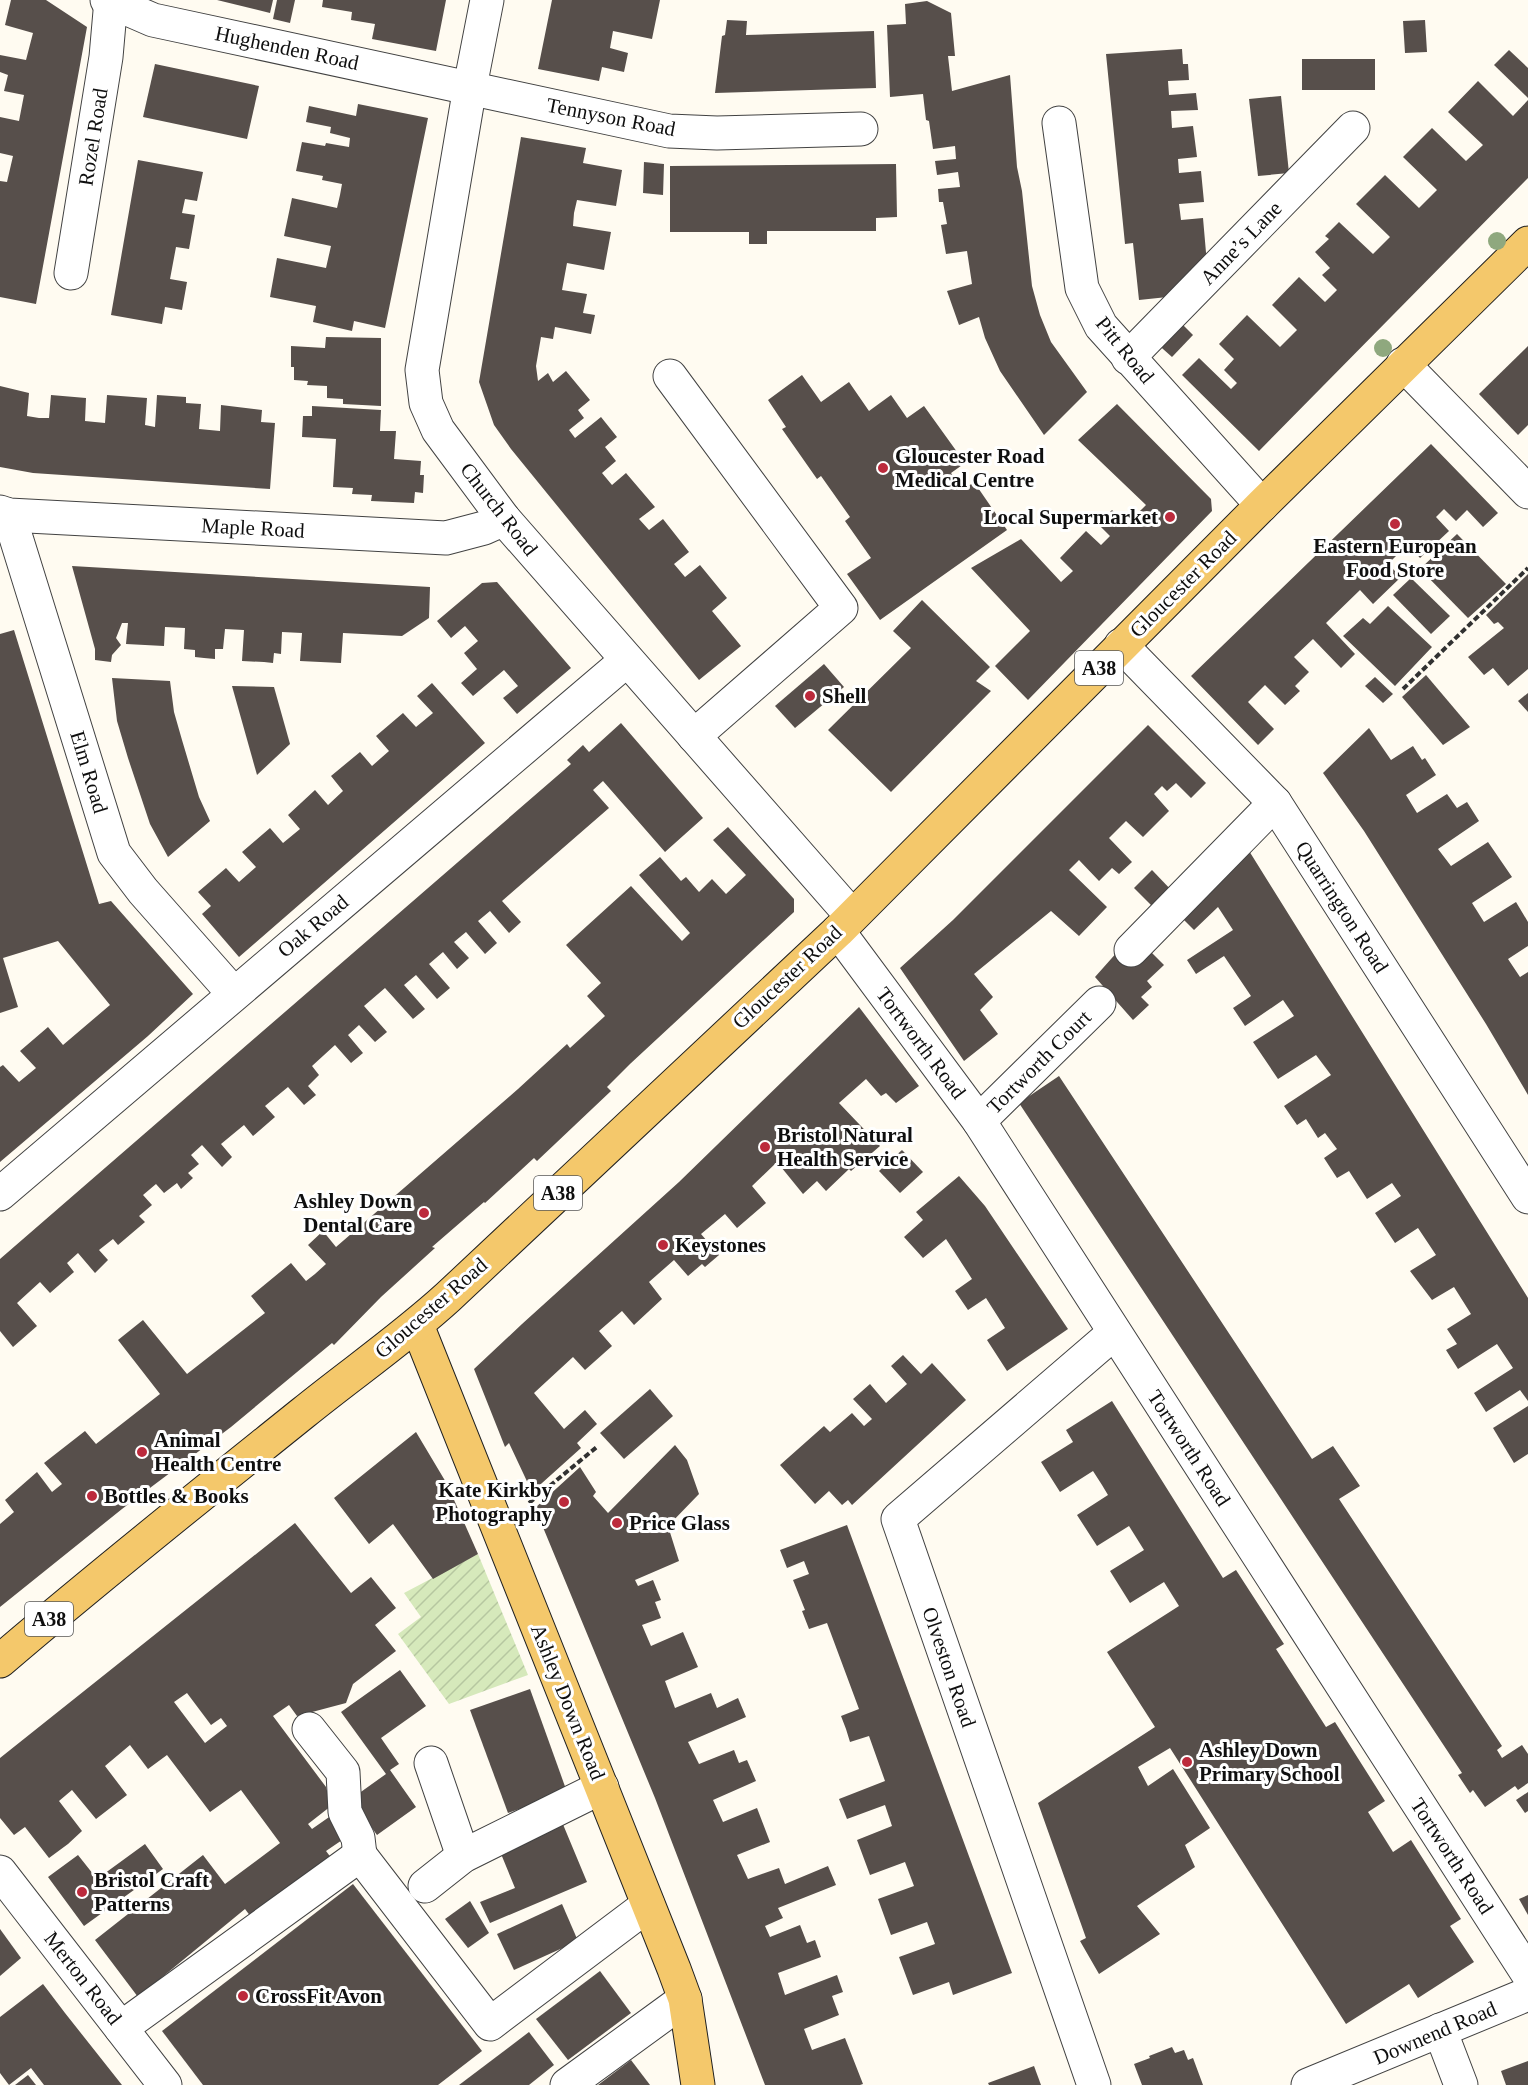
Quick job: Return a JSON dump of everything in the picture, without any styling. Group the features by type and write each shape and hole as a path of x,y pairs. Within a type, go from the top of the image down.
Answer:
{"main road":[{"name":"Gloucester Road","path":"0,1661 98,1578 417,1325 845,923 1403,364 1528,243"},
{"name":"Ashley Down Road","path":"417,1325 685,1999 698,2085"}],"street":[{"name":"Church Road","path":"488,0 470,87 422,370 426,403 438,430 504,519 694,736 845,923"},
{"name":"Hughenden Road","path":"110,1 153,20 470,87"},
{"name":"Rozel Road","path":"71,273 106,57 110,1"},
{"name":"Tennyson Road","path":"470,87 669,131 717,133 861,129"},
{"name":"Pitt Road","path":"1059,123 1082,288 1101,326 1262,505"},
{"name":"Anne’s Lane","path":"1128,358 1353,128"},
{"path":"1403,364 1528,492"},
{"path":"670,376 841,608 694,736"},
{"name":"Maple Road","path":"5,513 446,538 484,528 504,519"},
{"name":"Elm Road","path":"5,513 114,853 143,891 234,994"},
{"name":"Quarrington Road","path":"1121,645 1275,803 1528,1197"},
{"name":"Oak Road","path":"0,1194 627,660"},
{"path":"1131,950 1275,803"},
{"name":"Tortworth Road","path":"845,923 979,1121 1528,1974"},
{"name":"Tortworth Court","path":"979,1121 1099,1004"},
{"name":"Olveston Road","path":"1094,2085 898,1519 1114,1333"},
{"path":"309,1729 343,1772 345,1812 358,1838 360,1855 490,2024 648,1905"},
{"path":"431,1763 463,1856"},
{"path":"425,1886 463,1856 602,1787"},
{"path":"121,2028 360,1855"},
{"name":"Merton Road","path":"0,1872 165,2085"},
{"name":"Downend Road","path":"1308,2085 1528,1994"},
{"path":"567,2085 685,1999"},
{"path":"1440,2030 1461,2085"}],"path":[{"path":"1403,690 1528,568"},
{"path":"498,1529 598,1446"}],"green space":[{"path":"478,1554 528,1675 449,1704 398,1634 421,1617 404,1593"}],"building":[{"path":"11,0 46,0 87,27 36,304 0,297 0,181 7,182 13,156 0,153 0,117 19,121 24,95 4,91 8,75 0,72 0,55 26,60 33,33 5,25"},
{"path":"217,0 273,0 270,13"},
{"path":"277,0 295,0 290,23 273,19"},
{"path":"323,0 446,0 436,51 372,39 375,24 351,20 352,12 322,7"},
{"path":"552,0 660,0 652,39 613,31 610,48 628,53 624,72 602,67 599,81 538,69"},
{"path":"927,1 951,13 955,56 948,56 952,91 1010,75 1017,167 1022,191 1032,286 1051,342 1087,392 1044,435 1000,371 985,338 979,317 959,325 947,291 972,284 967,251 946,254 941,225 947,224 943,202 939,202 938,189 960,187 958,172 937,175 935,161 956,159 955,146 933,149 923,94 890,97 887,25 906,24 905,4"},
{"path":"727,20 747,21 746,35 874,31 876,88 715,93 722,36 725,35"},
{"path":"1425,20 1427,52 1405,53 1403,21"},
{"path":"1182,49 1183,64 1188,64 1189,80 1168,81 1169,95 1196,93 1198,110 1171,111 1172,128 1193,126 1197,157 1178,159 1179,173 1201,171 1204,202 1179,204 1181,220 1203,218 1207,264 1177,296 1139,300 1133,243 1125,244 1106,54"},
{"path":"1509,50 1528,68 1528,98 1494,65"},
{"path":"1302,59 1375,59 1375,90 1302,90"},
{"path":"155,64 259,86 247,139 143,117"},
{"path":"1478,81 1513,116 1528,100 1528,178 1259,451 1182,375 1199,358 1231,389 1237,383 1224,370 1234,359 1219,344 1247,315 1280,347 1297,330 1272,305 1299,277 1325,302 1337,290 1322,275 1330,268 1315,252 1329,239 1325,236 1339,222 1373,254 1390,237 1356,204 1385,175 1419,208 1437,190 1403,157 1432,128 1466,161 1483,145 1448,112"},
{"path":"1281,96 1289,173 1258,176 1249,99"},
{"path":"358,104 428,118 385,328 354,321 352,331 313,322 316,306 270,297 277,258 326,268 331,246 284,236 292,198 337,208 340,195 342,184 322,180 323,176 296,171 302,142 349,147 350,138 330,133 331,127 306,122 309,106 356,116"},
{"path":"521,137 586,148 583,163 622,170 616,206 577,200 574,213 573,226 611,232 604,270 567,263 562,290 587,294 583,313 595,315 591,334 555,327 553,339 541,337 536,366 538,381 548,373 553,382 566,371 590,400 578,410 584,418 569,430 575,438 601,417 617,437 605,447 616,461 602,473 612,485 626,473 655,507 639,519 649,530 663,519 689,552 674,564 685,577 700,565 727,598 712,611 741,646 699,680 511,449 494,425 479,382"},
{"path":"138,160 203,172 197,201 185,199 182,213 195,215 189,249 176,247 170,279 187,282 182,310 165,307 162,324 111,315"},
{"path":"644,162 664,164 663,195 643,193"},
{"path":"896,164 897,217 876,218 876,231 767,231 767,244 749,244 749,232 670,232 670,166"},
{"path":"1176,318 1193,335 1172,357 1154,341"},
{"path":"326,337 381,338 381,406 343,404 343,399 327,398 327,386 307,385 308,381 294,380 294,367 291,367 291,346 325,348"},
{"path":"1528,346 1528,425 1518,435 1479,394"},
{"name":"Gloucester Road Medical Centre","path":"802,375 821,402 849,382 869,411 891,395 907,418 924,406 965,463 951,473 963,490 974,482 1007,530 880,620 847,574 871,558 845,521 850,517 821,476 817,479 782,429 786,427 768,400"},
{"path":"0,386 29,393 27,416 39,418 49,418 51,395 86,398 85,421 105,423 107,395 147,398 145,425 155,427 157,395 186,397 186,403 201,404 199,429 220,431 221,405 262,410 261,422 275,423 270,489 33,473 0,467"},
{"path":"1117,404 1211,499 1212,511 1028,700 995,666 1030,631 971,568 1021,539 1061,582 1073,571 1060,558 1086,531 1101,545 1110,536 1098,524 1112,510 1127,524 1146,505 1078,440"},
{"path":"312,406 381,410 380,431 396,431 394,459 421,461 420,475 424,475 423,493 415,492 414,503 371,501 372,495 352,494 353,488 333,487 336,439 302,437 303,416 312,416"},
{"path":"1431,444 1498,513 1483,527 1467,510 1456,521 1444,509 1436,517 1449,531 1420,558 1408,544 1388,564 1401,577 1373,604 1360,590 1326,623 1355,654 1341,668 1313,639 1294,657 1309,672 1295,686 1300,691 1285,705 1265,685 1248,702 1274,729 1258,745 1191,676"},
{"path":"1457,534 1506,584 1468,618 1420,569"},
{"path":"72,566 430,587 429,618 402,636 343,633 341,663 300,661 302,633 282,632 281,654 274,653 273,663 242,661 244,630 225,629 223,649 215,649 215,659 195,657 195,650 184,649 185,628 165,627 164,646 126,644 128,623 122,623 116,638 121,645 112,655 111,662 95,660 95,649"},
{"path":"1528,574 1528,669 1508,686 1493,668 1484,675 1468,657 1504,628 1498,622 1494,624 1486,615"},
{"path":"1411,578 1450,616 1431,634 1393,595"},
{"path":"497,582 571,668 517,714 503,698 518,686 504,670 473,696 461,683 477,669 464,653 478,641 465,626 451,638 437,621 482,583"},
{"name":"Shell","path":"922,600 990,667 976,681 991,691 891,792 828,730 911,648 893,631"},
{"path":"1388,606 1432,647 1395,686 1343,636 1363,618 1370,624"},
{"path":"14,630 99,904 111,901 193,994 148,1036 0,1162 0,1067 3,1065 19,1082 36,1068 20,1051 48,1027 63,1045 110,1005 58,941 3,958 18,1007 0,1013 0,634"},
{"name":"Shell","path":"824,664 844,687 795,728 775,706"},
{"path":"1426,675 1470,727 1443,745 1402,697"},
{"path":"1375,677 1393,694 1383,703 1365,686"},
{"path":"112,678 170,681 174,712 199,797 210,821 168,857 150,824 128,758 117,721"},
{"path":"432,683 485,743 239,957 202,914 211,906 198,892 226,868 239,882 256,867 242,852 270,828 283,843 300,829 288,815 315,790 328,805 343,791 331,776 360,752 372,766 389,751 376,736 403,713 416,727 433,713 417,696"},
{"path":"232,686 274,687 290,744 257,775"},
{"path":"1528,693 1528,712 1518,701"},
{"path":"621,723 703,818 665,852 603,781 593,790 609,808 502,901 521,922 509,933 490,911 478,921 497,943 485,954 466,932 454,942 469,958 457,969 443,952 429,964 450,988 437,999 416,975 404,985 425,1009 413,1019 385,988 364,1006 387,1032 375,1042 359,1025 348,1035 363,1053 351,1063 335,1045 312,1066 319,1075 308,1086 316,1095 304,1105 288,1087 265,1106 275,1117 253,1136 244,1125 221,1144 232,1157 222,1167 202,1145 191,1155 199,1164 188,1173 193,1178 181,1189 177,1183 164,1193 156,1184 143,1195 152,1205 139,1216 145,1222 118,1245 113,1239 99,1250 108,1260 95,1273 78,1253 67,1263 74,1272 50,1293 40,1282 17,1303 37,1326 13,1347 0,1331 0,1259 571,764 567,760 583,745 589,752"},
{"path":"1148,725 1206,783 1191,798 1176,783 1167,791 1162,786 1154,794 1169,811 1143,837 1126,821 1109,838 1132,862 1119,874 1112,868 1099,881 1079,860 1069,870 1107,907 1079,936 1051,911 974,974 993,997 980,1010 998,1034 964,1061 900,968 953,920"},
{"path":"1369,728 1391,760 1413,746 1422,760 1425,758 1436,775 1406,795 1417,813 1447,794 1457,808 1467,802 1479,821 1438,849 1451,866 1488,842 1512,877 1472,903 1484,922 1516,902 1528,922 1528,946 1508,959 1520,977 1528,972 1528,1095 1364,831 1323,773"},
{"path":"728,827 794,899 794,912 630,1064 607,1087 611,1091 537,1161 534,1158 432,1247 435,1248 381,1297 334,1345 332,1343 231,1427 122,1509 0,1607 0,1524 14,1512 5,1500 37,1472 52,1492 62,1484 44,1463 85,1431 96,1444 160,1394 118,1340 143,1320 187,1374 265,1313 251,1296 291,1263 306,1281 315,1274 326,1264 308,1245 323,1231 336,1247 567,1044 570,1048 605,1016 587,996 601,983 566,945 631,886 682,941 690,933 639,875 660,857 681,881 686,877 699,892 712,879 726,894 746,875 713,840"},
{"path":"1246,846 1528,1298 1528,1401 1520,1390 1486,1412 1474,1393 1513,1368 1497,1344 1458,1369 1446,1350 1457,1344 1447,1329 1471,1314 1454,1287 1432,1300 1410,1271 1436,1255 1418,1228 1395,1243 1375,1213 1401,1196 1392,1183 1367,1199 1349,1171 1337,1178 1324,1158 1337,1149 1325,1133 1318,1138 1306,1119 1297,1125 1284,1106 1331,1075 1316,1055 1278,1079 1253,1042 1294,1016 1283,1000 1245,1026 1233,1008 1251,996 1224,956 1196,974 1187,960 1233,930 1218,907 1194,930 1178,914"},
{"path":"1152,870 1174,893 1156,910 1134,888"},
{"path":"1148,949 1164,965 1147,981 1152,987 1141,997 1149,1005 1133,1020 1095,977 1119,950"},
{"path":"859,1007 919,1086 896,1103 886,1093 881,1096 866,1079 839,1103 880,1146 851,1171 849,1169 826,1191 817,1181 803,1194 777,1162 752,1186 766,1203 737,1228 725,1214 701,1234 719,1255 705,1267 702,1264 688,1276 674,1260 649,1282 662,1299 634,1325 622,1311 599,1331 612,1346 585,1370 573,1357 534,1393 564,1429 585,1410 597,1424 577,1443 581,1448 532,1492 509,1443 505,1447 474,1369 679,1182"},
{"path":"1059,1076 1312,1459 1333,1446 1360,1486 1339,1499 1502,1746 1497,1750 1502,1758 1522,1745 1528,1754 1528,1783 1518,1790 1515,1786 1485,1807 1473,1790 1470,1793 1458,1775 1462,1773 1019,1103"},
{"path":"902,1150 923,1172 900,1193 879,1171"},
{"path":"959,1176 985,1206 1068,1329 1007,1371 987,1340 1005,1328 986,1298 968,1310 955,1291 972,1279 946,1239 923,1258 904,1237 923,1220 916,1212"},
{"path":"903,1355 921,1374 932,1363 966,1400 852,1505 848,1500 842,1505 829,1491 815,1504 780,1465 824,1426 830,1432 852,1413 864,1426 872,1419 853,1399 870,1384 886,1403 907,1384 891,1366"},
{"path":"650,1389 673,1416 624,1459 600,1433"},
{"path":"1112,1401 1223,1578 1236,1570 1284,1644 1276,1649 1326,1727 1335,1722 1385,1801 1368,1812 1393,1852 1411,1840 1461,1919 1450,1926 1474,1962 1418,1998 1409,1984 1346,2024 1170,1748 1138,1767 1148,1786 1173,1769 1210,1828 1185,1845 1195,1867 1137,1906 1160,1934 1099,1974 1080,1941 1086,1938 1038,1803 1155,1727 1107,1652 1179,1606 1164,1582 1130,1603 1110,1571 1144,1550 1129,1526 1097,1546 1077,1515 1108,1495 1093,1471 1060,1492 1041,1462 1073,1442 1066,1430"},
{"path":"1528,1406 1528,1454 1514,1463 1493,1428"},
{"path":"416,1432 447,1484 478,1554 433,1579 393,1524 369,1544 334,1498"},
{"path":"675,1445 687,1460 699,1494 668,1526 679,1561 635,1580 638,1586 653,1580 661,1600 655,1602 661,1618 642,1625 651,1646 683,1632 698,1667 665,1681 675,1708 711,1693 717,1708 738,1698 746,1717 688,1742 699,1764 734,1750 739,1763 747,1760 756,1781 713,1800 723,1822 757,1808 770,1842 737,1855 748,1879 779,1868 785,1884 828,1866 836,1885 778,1908 783,1918 765,1926 770,1937 800,1925 807,1943 815,1940 821,1957 778,1973 785,1995 837,1975 843,1992 832,1996 839,2015 804,2029 812,2050 845,2038 863,2084 860,2085 765,2085 655,1798 535,1508 580,1467 596,1492 593,1496 608,1513"},
{"path":"295,1523 351,1593 371,1577 396,1608 375,1625 396,1651 353,1684 346,1703 297,1716 289,1705 273,1716 326,1787 331,1806 308,1824 312,1829 332,1815 348,1836 326,1851 332,1859 251,1917 245,1909 138,1997 95,1940 203,1855 225,1884 280,1843 241,1790 210,1812 167,1755 148,1769 130,1745 105,1766 127,1795 96,1819 72,1790 59,1801 82,1831 49,1858 25,1827 14,1835 0,1818 0,1758","holes":["187,1693 211,1725 221,1718 227,1726 205,1743 174,1702"]},
{"path":"847,1525 1012,1973 953,1995 949,1982 913,1995 899,1957 935,1944 927,1922 891,1935 878,1899 914,1886 905,1862 870,1875 857,1840 892,1826 885,1805 847,1819 839,1799 885,1781 869,1736 850,1742 841,1716 859,1709 827,1623 809,1629 802,1611 805,1610 793,1580 809,1574 804,1561 787,1568 780,1550"},
{"path":"400,1670 426,1706 381,1738 399,1764 390,1770 416,1807 377,1835 351,1799 386,1774 341,1712"},
{"path":"530,1689 567,1792 508,1813 470,1710"},
{"path":"1528,1792 1528,1811 1525,1813 1516,1800"},
{"path":"562,1822 587,1882 490,1923 480,1902 515,1888 499,1849"},
{"path":"145,1844 163,1869 84,1926 48,1877 78,1855 97,1879"},
{"path":"353,1884 482,2051 438,2085 203,2085 162,2031"},
{"path":"1528,1895 1528,1915 1519,1899"},
{"path":"470,1901 489,1933 468,1948 445,1919"},
{"path":"562,1904 578,1941 514,1970 497,1934"},
{"path":"0,1929 21,1958 0,1976"},
{"path":"600,1971 631,2013 568,2060 536,2019"},
{"path":"43,1984 122,2085 44,2085 31,2068 9,2085 0,2073 0,2017"},
{"path":"529,2032 554,2065 529,2085 459,2085"},
{"path":"1172,2047 1175,2053 1184,2050 1188,2060 1193,2058 1203,2085 1142,2085 1134,2064"},
{"path":"631,2060 650,2085 598,2085"},
{"path":"1528,2061 1528,2085 1506,2085 1501,2071"},
{"path":"1034,2066 1041,2085 989,2085 988,2083"},
{"path":"28,2075 36,2085 15,2085"}],"place":[{"name":"Gloucester Road Medical Centre","path":"883,468"},
{"name":"Local Supermarket","path":"1170,517"},
{"name":"Eastern European Food Store","path":"1395,524"},
{"name":"Shell","path":"810,696"},
{"name":"Bristol Natural Health Service","path":"765,1147"},
{"name":"Ashley Down Dental Care","path":"424,1213"},
{"name":"Keystones","path":"663,1245"},
{"name":"Animal Health Centre","path":"142,1452"},
{"name":"Bottles & Books","path":"92,1496"},
{"name":"Kate Kirkby Photography","path":"564,1502"},
{"name":"Price Glass","path":"617,1523"},
{"name":"Ashley Down Primary School","path":"1187,1762"},
{"name":"Bristol Craft Patterns","path":"82,1892"},
{"name":"CrossFit Avon","path":"243,1996"}]}
